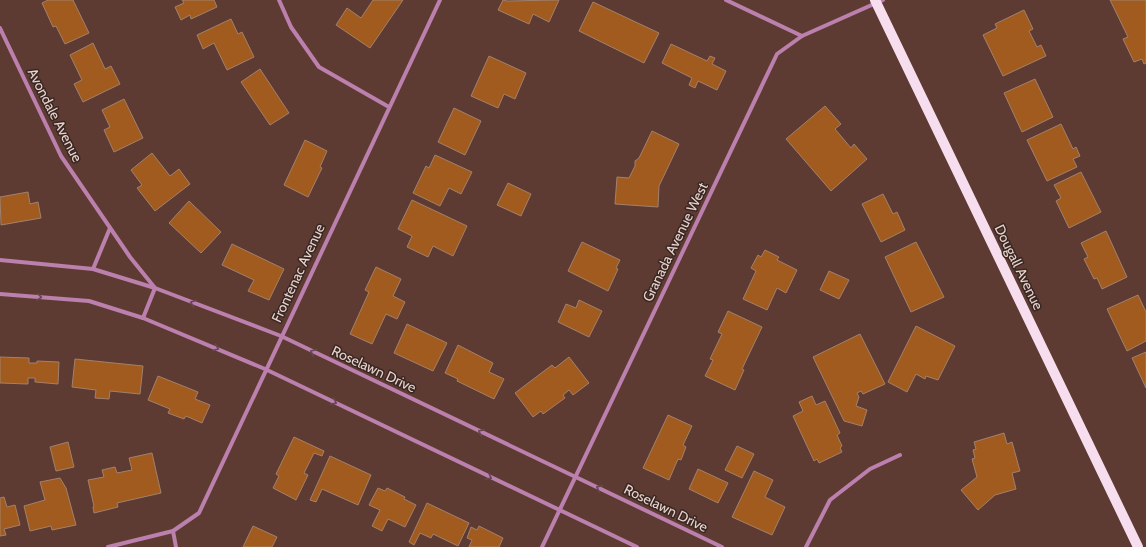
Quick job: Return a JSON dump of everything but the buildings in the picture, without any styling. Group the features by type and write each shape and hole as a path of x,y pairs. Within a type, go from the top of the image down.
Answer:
{"main road":[{"name":"Dougall Avenue","path":"879,1 1138,547"}],"street":[{"path":"279,0 291,27 319,67 389,107"},
{"name":"Frontenac Avenue","path":"173,531 199,513 280,336 440,0"},
{"path":"726,0 802,36"},
{"name":"Granada Avenue West","path":"542,547 777,54 802,36 879,1"},
{"name":"Avondale Avenue","path":"0,28 61,156 130,257 155,288"},
{"path":"93,269 110,228"},
{"name":"Roselawn Drive","path":"0,260 93,269 155,288 280,336 722,547"},
{"path":"143,318 155,288"},
{"path":"0,294 89,301 143,318 265,369 637,547"},
{"path":"806,547 830,500 870,469 900,455"},
{"path":"108,547 173,531 176,547"}]}
